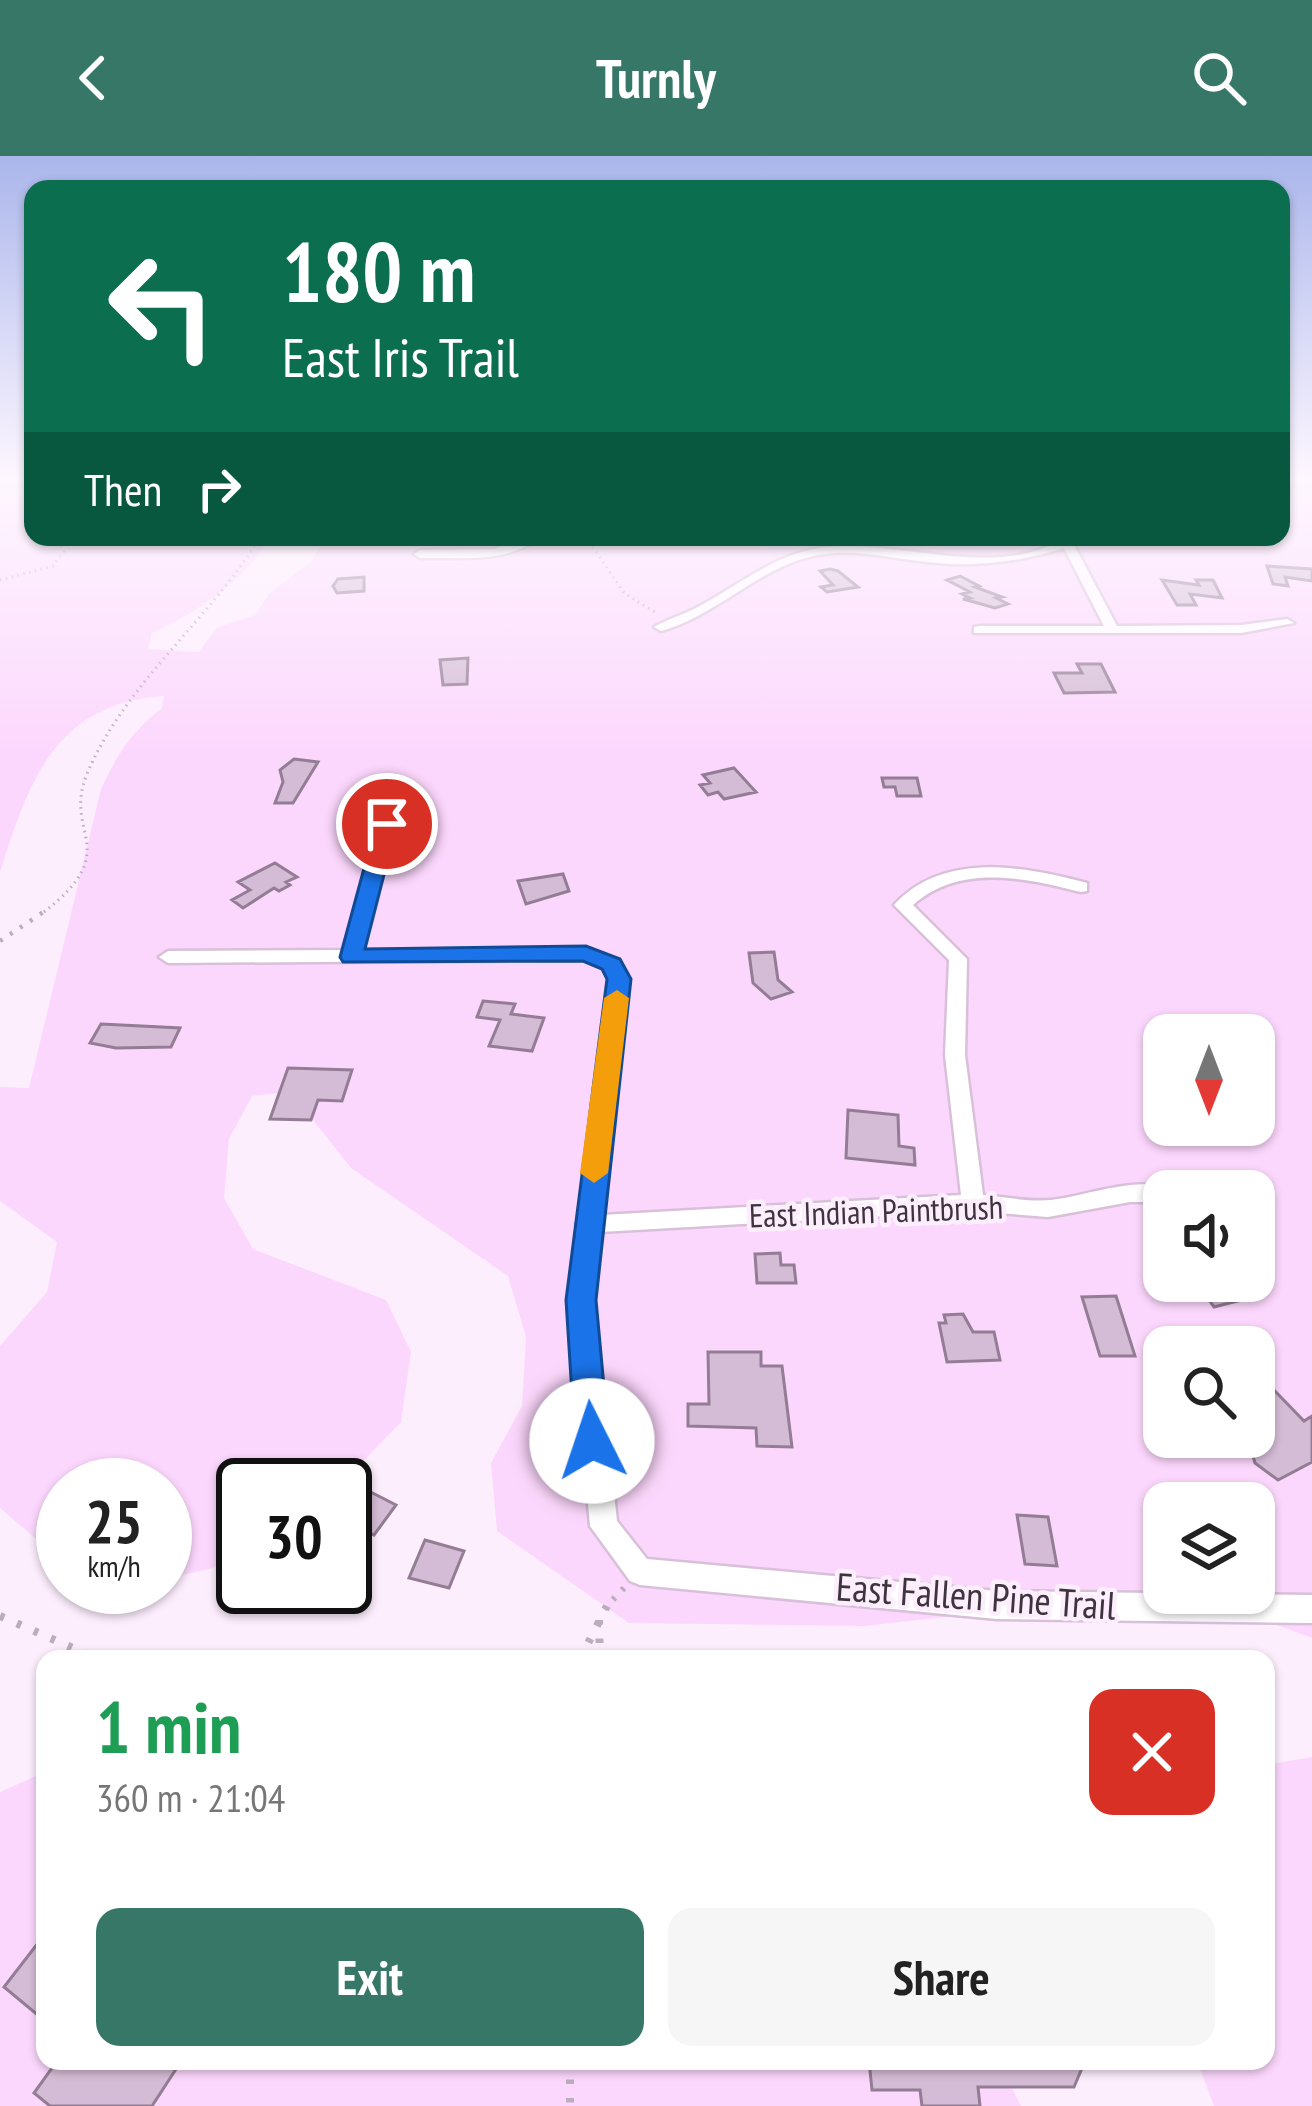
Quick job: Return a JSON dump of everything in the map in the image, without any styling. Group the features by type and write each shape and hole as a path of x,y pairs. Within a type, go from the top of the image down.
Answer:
{"street":[{"path":"662,627 696,616 755,573"},
{"path":"1086,573 1113,630"},
{"path":"979,630 1240,629 1287,623"},
{"path":"352,957 387,824"},
{"path":"973,1203 956,1055 958,959 903,905 916,889 955,877 1042,875 1081,887"},
{"path":"168,957 586,954 611,964 619,979 581,1300 604,1526 640,1572"},
{"name":"East Indian Paintbrush","path":"587,1224 973,1203 1048,1209 1143,1194"},
{"name":"East Fallen Pine Trail","path":"640,1572 997,1605 1312,1609"}],"path":[{"path":"0,941 69,890 86,864 89,847 81,798 86,774 132,695 241,573"},
{"path":"610,573 638,606 680,622"},
{"path":"584,1650 599,1614 640,1572"},
{"path":"599,1614 600,1650"},
{"path":"0,1616 77,1650"},
{"path":"570,2070 570,2106"}],"shaded area":[{"path":"0,573 241,573 219,593 152,633 148,649 199,652 216,628 255,615 269,594 296,573 1312,573 1312,1638 1247,1614 1275,1614 1275,1482 1143,1482 1143,1600 1115,1598 865,1626 629,1623 497,1531 491,1463 522,1406 526,1337 508,1276 351,1168 291,1092 252,1096 229,1139 224,1198 253,1249 386,1300 411,1352 401,1422 366,1458 216,1458 216,1567 192,1573 192,1458 36,1458 36,1539 0,1508 0,1346 47,1292 57,1242 0,1201 0,1087 29,1088 101,789 126,744 162,708 164,696 127,702 96,714 52,752 36,778 0,872"},
{"path":"1312,1757 1312,2106 1214,2106 1200,2070 1275,2070 1275,1763"},
{"path":"36,1776 36,2070 1003,2070 1021,2106 0,2106 0,1792"}],"building":[{"path":"822,573 840,573 858,587 827,592 821,587 833,585"},
{"path":"1269,573 1312,573 1312,581 1285,577 1288,586 1273,584"},
{"path":"960,576 1008,604 995,608 963,599 970,598 962,594 970,592 947,580"},
{"path":"364,577 364,591 337,593 333,586 338,579"},
{"path":"1162,580 1199,585 1196,580 1213,580 1222,598 1190,594 1196,605 1177,605"},
{"path":"468,658 467,684 443,685 440,660"},
{"path":"1077,664 1101,664 1115,692 1064,693 1054,673 1082,673"},
{"path":"294,759 318,762 293,803 275,803 283,782 280,770"},
{"path":"734,768 756,792 724,799 718,792 708,795 700,785 710,783 703,775"},
{"path":"882,778 917,778 921,796 897,796 895,787 884,787"},
{"path":"275,863 297,877 286,882 290,885 279,891 274,888 243,908 232,900 250,890 238,882"},
{"path":"563,874 569,891 526,904 518,881"},
{"path":"774,952 778,980 792,992 771,999 753,983 749,953"},
{"path":"483,1001 515,1004 511,1014 544,1018 532,1051 489,1046 500,1020 477,1017"},
{"path":"101,1024 180,1028 171,1047 116,1048 90,1043"},
{"path":"288,1068 352,1070 342,1101 318,1100 311,1120 270,1119"},
{"path":"848,1110 898,1115 899,1146 914,1148 915,1165 846,1158"},
{"path":"780,1253 781,1265 794,1265 796,1283 757,1283 755,1254"},
{"path":"1116,1296 1135,1356 1100,1356 1082,1297"},
{"path":"963,1314 973,1332 994,1332 1000,1360 947,1362 939,1323 946,1323 944,1315"},
{"path":"708,1352 761,1352 761,1366 782,1366 792,1447 757,1446 756,1428 688,1426 688,1404 709,1404"},
{"path":"1275,1391 1304,1421 1312,1416 1312,1462 1278,1480 1254,1458 1275,1458"},
{"path":"372,1493 396,1505 372,1534"},
{"path":"1017,1515 1048,1517 1057,1566 1025,1564"},
{"path":"425,1540 464,1551 449,1588 409,1578"},
{"path":"36,1946 36,2014 4,1987"},
{"path":"51,2070 175,2070 152,2106 50,2106 34,2093"},
{"path":"870,2070 1081,2070 1074,2087 978,2087 980,2106 922,2106 920,2090 872,2090"}],"slow traffic":[{"path":"594,1173 617,998"}],"route":[{"path":"387,824 352,957 586,954 611,964 619,979 581,1300 592,1441"}]}
